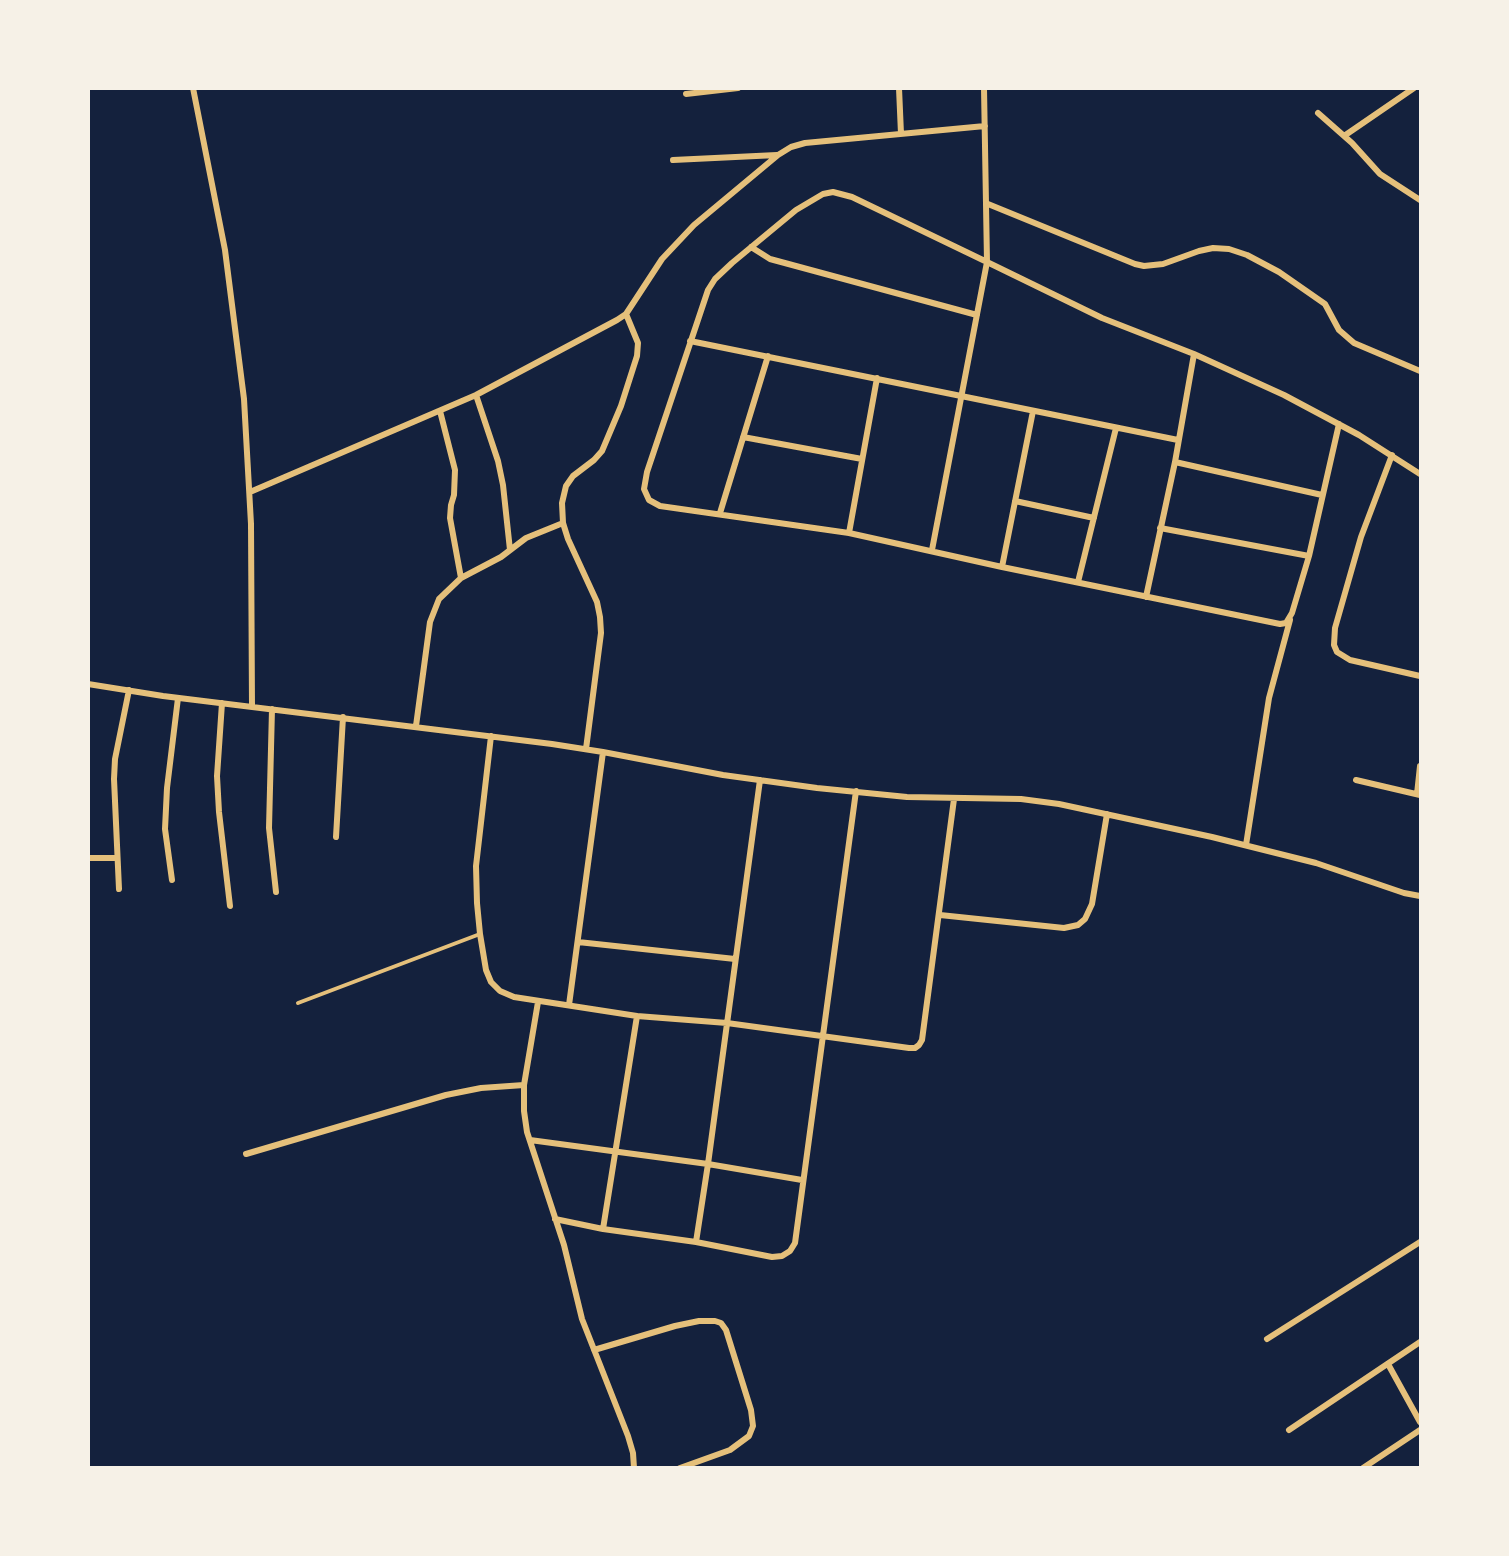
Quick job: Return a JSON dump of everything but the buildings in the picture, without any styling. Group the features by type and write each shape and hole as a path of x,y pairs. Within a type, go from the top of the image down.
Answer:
{"street":[{"path":"193,88 225,250 244,399 250,492 252,707"},
{"path":"686,94 738,88"},
{"path":"899,88 901,134"},
{"path":"932,550 987,262 984,88"},
{"path":"1344,136 1415,88 1420,94"},
{"path":"1318,113 1352,143 1380,174 1420,200"},
{"path":"250,492 476,395 626,314 663,260 694,225 778,155 791,147 805,143 985,126"},
{"path":"673,159 778,155"},
{"path":"1290,620 1280,624 1002,567 849,532 660,506 649,500 644,489 647,472 703,303 715,279 796,210 823,194 832,192 852,197 1102,318 1194,354 1284,395 1392,454 1420,474"},
{"path":"987,204 1144,266 1164,264 1213,248 1229,249 1247,255 1279,272 1325,304 1340,330 1354,343 1420,371"},
{"path":"751,247 770,260 977,315"},
{"path":"586,749 601,633 600,617 597,602 563,523 562,503 573,476 602,451 621,406 637,356 638,343 626,314"},
{"path":"690,341 1178,440"},
{"path":"1146,597 1175,462 1194,354"},
{"path":"720,513 768,356"},
{"path":"849,532 877,378"},
{"path":"476,395 498,461 510,550"},
{"path":"440,411 455,470 450,518 461,578"},
{"path":"1002,567 1033,411"},
{"path":"1246,845 1269,698 1309,556 1338,424"},
{"path":"1078,582 1116,428"},
{"path":"743,437 862,459"},
{"path":"1392,454 1361,537 1335,628 1334,645 1337,652 1350,660 1420,676"},
{"path":"1175,462 1322,495"},
{"path":"1015,501 1094,518"},
{"path":"416,726 430,622 439,599 461,578 536,533 563,523"},
{"path":"1160,528 1309,556"},
{"path":"88,684 178,698 586,749 760,780 907,797 1021,799 1059,804 1246,845 1316,863 1420,896"},
{"path":"119,889 115,759 129,690"},
{"path":"172,880 165,822 178,698"},
{"path":"222,703 218,776 219,812 230,906"},
{"path":"272,709 269,828 276,892"},
{"path":"336,837 343,717"},
{"path":"491,736 476,866 480,934 486,970 491,982 500,991 514,997 637,1016 727,1023 909,1048 919,1045 922,1040 940,915 954,799"},
{"path":"569,1005 603,752"},
{"path":"1356,780 1419,795 1420,766"},
{"path":"696,1242 760,780"},
{"path":"555,1219 772,1257 782,1256 790,1251 795,1243 856,791"},
{"path":"940,915 1064,928 1078,925 1089,913 1092,904 1107,814"},
{"path":"88,858 117,858"},
{"path":"578,942 735,959"},
{"path":"538,1002 524,1085 524,1111 530,1140 564,1245 582,1319 628,1436 634,1467"},
{"path":"603,1229 637,1016"},
{"path":"246,1154 446,1095 481,1088 524,1085"},
{"path":"530,1140 708,1164 802,1180"},
{"path":"1266,1339 1420,1242"},
{"path":"594,1350 675,1326 699,1321 721,1323 726,1330 753,1426 749,1436 730,1450 680,1467"},
{"path":"1289,1430 1420,1342"},
{"path":"1388,1364 1420,1422"},
{"path":"1364,1467 1420,1430"}],"lane":[{"path":"298,1003 480,934"}]}
